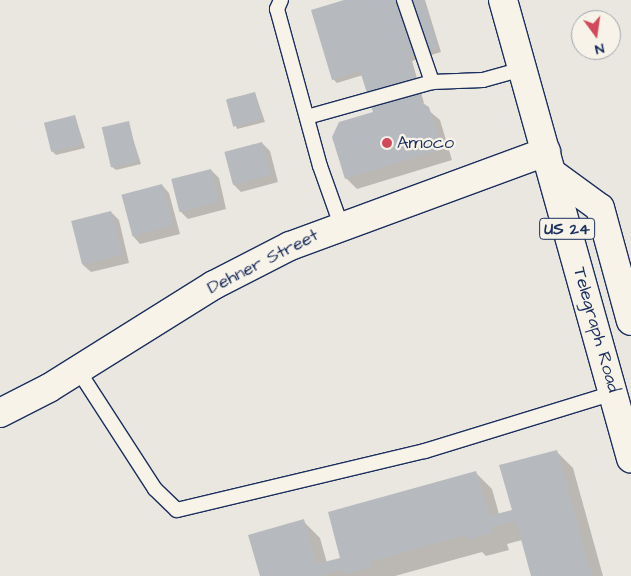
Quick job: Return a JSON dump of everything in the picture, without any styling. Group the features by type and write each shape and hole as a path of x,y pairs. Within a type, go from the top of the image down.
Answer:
{"main road":[{"name":"Telegraph Road","path":"503,0 631,458"},
{"name":"Dehner Street","path":"0,413 78,370 214,285 290,246 341,225 549,163"},
{"path":"549,163 600,208 631,321"}],"lane":[{"path":"281,0 277,9 320,166 341,225"},
{"path":"404,0 432,82"},
{"path":"307,117 432,82 483,80 523,69"},
{"path":"78,370 155,488 177,510 426,451 613,394"}],"building":[{"path":"344,0 423,0 438,48 409,57 421,99 418,100 429,107 442,149 345,179 332,137 339,122 373,112 360,71 332,80 311,10"},
{"path":"255,92 262,119 233,127 226,100"},
{"path":"75,115 82,144 51,152 44,123"},
{"path":"129,121 138,161 111,167 102,127"},
{"path":"262,142 271,175 233,185 224,152"},
{"path":"211,169 219,202 179,212 171,179"},
{"path":"162,184 173,226 133,236 121,195"},
{"path":"111,211 122,255 82,265 71,221"},
{"path":"557,450 592,576 531,576 516,521 491,527 493,533 468,540 466,535 369,562 371,568 345,574 343,569 320,576 260,576 248,535 304,519 316,564 340,558 328,512 476,471 489,516 512,510 499,465"}],"place":[{"name":"Amoco","path":"387,143"}]}
